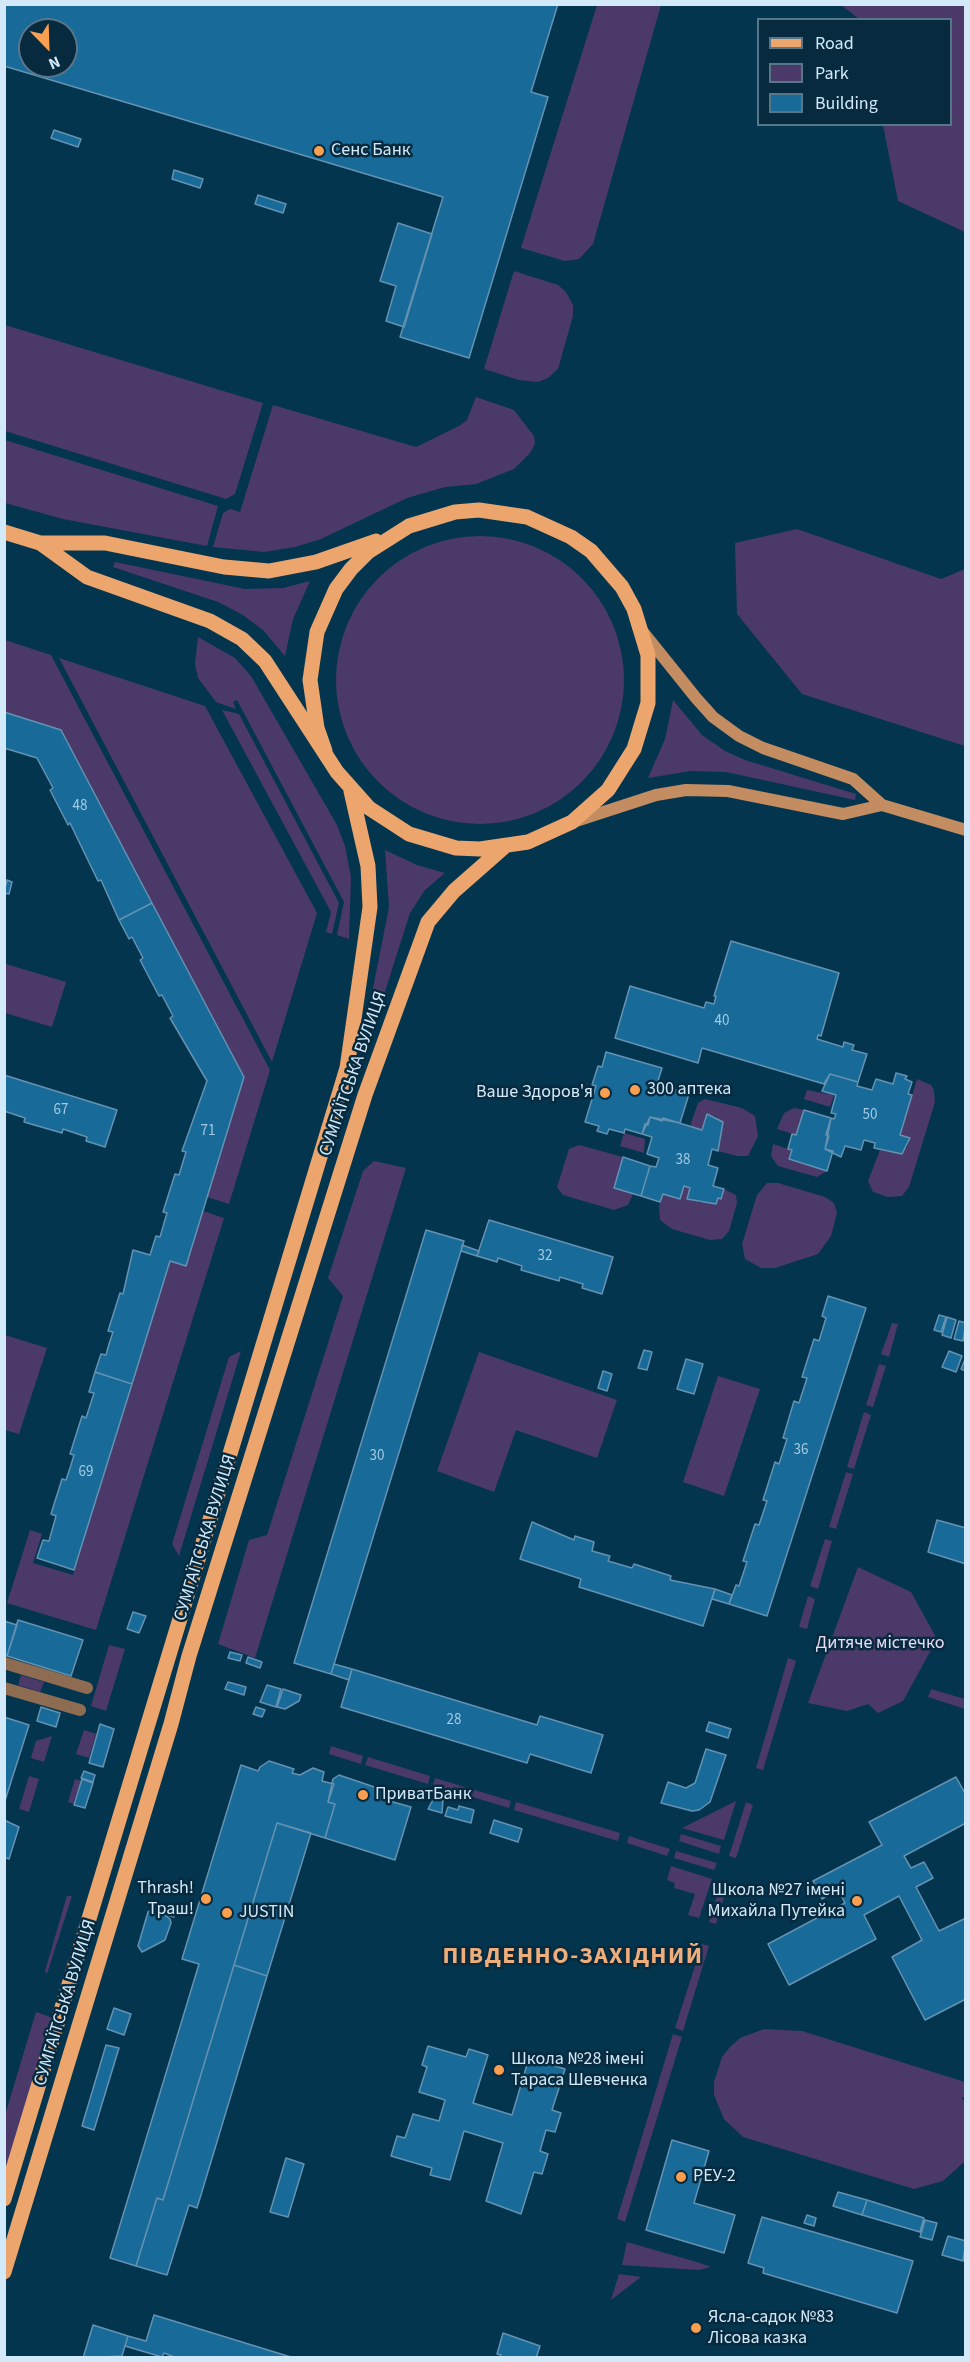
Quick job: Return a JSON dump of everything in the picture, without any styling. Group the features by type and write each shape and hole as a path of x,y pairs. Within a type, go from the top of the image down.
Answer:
{"main road":[{"path":"4,532 40,543 105,543 240,569 269,571 316,562 388,537 431,517 455,512 487,511 527,517 571,537 602,562 622,587 642,631 696,698 725,727 763,748 853,779 882,805 966,830"},
{"path":"325,751 316,728 310,680 316,632 341,582 368,552 388,537"},
{"path":"40,543 87,578 210,621 242,639 265,661 351,791 388,823 432,843 464,848 504,847 528,842 572,822 656,795 686,790 728,791 843,814 882,805"},
{"path":"572,822 608,790 622,771 640,734 648,703 649,679 642,631"},
{"name":"СУМГАЇТСЬКА ВУЛИЦЯ","path":"4,2199 347,1068 370,897 368,866 351,791"},
{"name":"СУМГАЇТСЬКА ВУЛИЦЯ","path":"4,2272 171,1724 189,1656 365,1095 428,922 457,887 504,847"}],"street":[{"path":"4,1663 87,1688"},
{"path":"4,1688 80,1710"}],"green space":[{"path":"597,5 661,5 593,244 579,259 565,261 521,248"},
{"path":"841,5 965,5 965,232 898,201 883,126 952,126 952,18 858,18"},
{"path":"514,271 558,285 566,292 573,305 573,316 558,369 548,378 538,382 519,380 484,369"},
{"path":"5,325 263,403 235,494 226,499 5,431"},
{"path":"476,397 514,410 534,436 535,444 530,453 514,469 476,484 445,487 407,498 321,539 295,547 264,552 213,547 223,513 230,509 240,512 273,405 416,447 467,420"},
{"path":"5,440 218,506 207,546 63,519 5,503"},
{"path":"797,529 941,579 965,569 965,746 802,694 737,614 735,543"},
{"path":"480,536 508,539 535,547 548,553 582,578 607,612 613,625 621,652 624,680 621,708 613,735 607,748 582,782 548,807 535,813 508,821 480,824 452,821 425,813 412,807 378,782 353,748 347,735 339,708 336,680 339,652 347,625 353,612 378,578 412,553 425,547 452,539"},
{"path":"115,562 245,589 283,588 310,581 293,619 285,656 263,630 243,615 218,602 113,567"},
{"path":"198,637 235,658 251,676 337,825 345,846 351,877 349,939 337,935 344,902 237,700 233,702 236,709 216,702 198,678 195,664"},
{"path":"5,640 51,655 270,1070 229,1204 207,1197 244,1077 61,730 5,712"},
{"path":"59,658 205,706 317,913 272,1062"},
{"path":"673,700 702,735 725,751 745,760 856,794 855,800 726,772 691,771 648,778 665,739"},
{"path":"222,710 239,714 339,903 332,934 326,932 331,912"},
{"path":"385,850 417,865 445,873 425,890 410,913 368,1045 362,1044 389,907"},
{"path":"6,964 66,982 52,1027 5,1013"},
{"path":"917,1079 931,1085 935,1102 909,1187 902,1196 888,1197 873,1192 868,1181 880,1150 889,1152 907,1148 910,1138 900,1135"},
{"path":"807,1090 834,1095 830,1107 804,1099"},
{"path":"705,1099 742,1108 755,1116 758,1136 748,1156 737,1156 718,1151 723,1122 717,1120 717,1117 707,1114 702,1130 690,1126 698,1103"},
{"path":"794,1108 804,1110 796,1135 777,1129 784,1113"},
{"path":"624,1133 645,1139 644,1153 620,1146"},
{"path":"773,1144 792,1150 789,1160 827,1171 817,1177 778,1166 771,1156"},
{"path":"579,1145 623,1157 614,1188 633,1194 628,1205 614,1210 563,1195 557,1187 569,1149"},
{"path":"374,1161 406,1168 255,1658 218,1644 249,1540 267,1535 343,1296 328,1278 363,1171"},
{"path":"767,1183 778,1183 825,1197 834,1203 837,1213 831,1236 818,1254 775,1268 761,1268 745,1259 742,1244 757,1195"},
{"path":"684,1186 690,1188 687,1199 702,1203 703,1200 716,1204 724,1189 736,1195 737,1203 729,1231 722,1239 710,1240 672,1229 660,1220 659,1206 663,1194 680,1199"},
{"path":"203,1211 224,1218 96,1630 7,1603 30,1530 42,1534 33,1563 73,1575 170,1261 186,1266"},
{"path":"892,1323 898,1324 889,1357 881,1354"},
{"path":"5,1335 47,1348 19,1434 5,1430"},
{"path":"241,1351 179,1556 172,1544 229,1357"},
{"path":"479,1352 617,1400 597,1458 516,1430 494,1492 437,1471"},
{"path":"879,1364 886,1366 873,1407 866,1405"},
{"path":"718,1376 760,1389 724,1496 683,1482"},
{"path":"864,1412 871,1415 854,1469 847,1467"},
{"path":"846,1472 853,1474 836,1529 829,1527"},
{"path":"825,1539 832,1541 818,1589 810,1586"},
{"name":"Дитяче містечко","path":"858,1567 911,1592 937,1639 903,1701 878,1713 868,1704 847,1711 808,1703"},
{"path":"808,1596 815,1599 807,1629 799,1627"},
{"path":"109,1645 125,1649 106,1711 91,1706"},
{"path":"788,1658 796,1661 763,1770 756,1768"},
{"path":"21,1675 44,1682 40,1692 18,1685"},
{"path":"931,1689 965,1699 965,1709 928,1697"},
{"path":"84,1730 96,1734 89,1758 76,1754"},
{"path":"52,1736 44,1762 31,1758 36,1741"},
{"path":"331,1746 363,1756 361,1764 329,1754"},
{"path":"368,1757 430,1776 428,1784 365,1765"},
{"path":"29,1776 39,1779 29,1812 19,1809"},
{"path":"435,1778 511,1801 509,1808 433,1785"},
{"path":"75,1779 81,1781 73,1804 68,1802"},
{"path":"736,1801 724,1840 682,1828"},
{"path":"516,1802 620,1833 618,1841 514,1810"},
{"path":"746,1802 753,1805 736,1858 729,1856"},
{"path":"681,1834 721,1846 719,1854 679,1841"},
{"path":"629,1836 670,1849 667,1856 627,1843"},
{"path":"676,1851 717,1863 714,1870 674,1858"},
{"path":"671,1866 712,1879 699,1918 688,1915 695,1894 674,1888 675,1883 667,1880"},
{"path":"721,1882 728,1884 716,1924 709,1922"},
{"path":"67,1896 72,1896 47,1974 45,1971"},
{"path":"702,1944 709,1946 683,2031 675,2028"},
{"path":"36,2012 53,2018 5,2174 5,2115"},
{"path":"764,2029 802,2031 965,2082 965,2098 961,2097 966,2104 964,2162 943,2181 914,2189 743,2137 724,2119 714,2095 714,2082 722,2057 730,2047 740,2038"},
{"path":"673,2034 682,2037 625,2222 617,2219"},
{"path":"627,2242 711,2267 699,2270 622,2265"},
{"path":"619,2274 641,2277 611,2300"}],"building":[{"path":"4,4 558,4 531,92 548,97 469,358 400,337 443,197 44,78 78,78 78,18 18,18 18,70 4,66"},
{"path":"54,130 81,139 78,147 51,138"},
{"path":"174,170 203,179 200,188 172,179"},
{"path":"258,195 286,204 283,213 255,204"},
{"path":"398,223 432,234 404,327 386,321 396,286 380,281"},
{"path":"4,712 61,730 152,903 119,920 101,880 98,881 70,823 68,825 50,790 53,788 37,758 4,748"},
{"path":"7,880 12,882 9,894 4,893"},
{"path":"152,903 244,1077 186,1266 170,1261 132,1384 95,1372 101,1354 106,1355 113,1332 108,1331 120,1293 123,1294 133,1250 150,1255 156,1236 160,1237 167,1213 163,1212 175,1174 179,1175 186,1152 182,1151 207,1081 170,1018 173,1016 162,995 159,996 140,960 143,958 132,937 129,939 119,920"},
{"path":"731,941 839,973 821,1036 818,1035 817,1039 843,1047 844,1042 854,1045 852,1050 867,1054 858,1082 830,1074 824,1084 702,1048 698,1063 615,1038 630,986 704,1008 706,1002 714,1004 716,996 714,996"},
{"name":"300 аптека","path":"606,1052 662,1068 657,1084 689,1094 680,1123 650,1117 642,1134 625,1129 624,1133 609,1129 607,1134 597,1131 599,1126 585,1122 596,1086 592,1085 598,1066 602,1067"},
{"path":"896,1073 907,1076 905,1079 912,1082 908,1094 912,1095 900,1135 910,1138 902,1154 874,1148 875,1143 864,1140 861,1150 845,1146 841,1157 825,1149 831,1118 834,1119 836,1114 831,1113 836,1095 822,1091 830,1074 858,1082 857,1086 872,1090 876,1079 893,1084"},
{"path":"4,1075 117,1110 105,1147 86,1141 87,1137 63,1129 62,1133 24,1122 25,1118 4,1111"},
{"path":"804,1110 831,1118 825,1149 833,1151 827,1171 789,1159 792,1150 788,1149 792,1134 796,1135"},
{"path":"707,1114 723,1122 718,1151 712,1149 708,1165 718,1168 713,1186 724,1189 721,1199 718,1198 716,1204 687,1199 690,1188 684,1186 680,1199 663,1194 660,1202 641,1196 650,1166 656,1167 659,1158 647,1154 652,1137 642,1134 650,1117 662,1121 663,1118 702,1130"},
{"path":"623,1157 650,1166 641,1196 614,1188"},
{"path":"489,1220 613,1257 602,1294 582,1288 583,1284 560,1277 559,1281 521,1270 522,1266 498,1258 497,1262 477,1256"},
{"path":"426,1230 464,1241 331,1674 294,1663"},
{"path":"462,1245 479,1251 477,1256 461,1251"},
{"path":"828,1296 866,1308 767,1616 729,1604 736,1585 739,1586 747,1562 743,1561 755,1524 759,1525 767,1501 763,1500 775,1462 779,1464 787,1439 783,1438 794,1401 799,1403 807,1378 802,1377 814,1339 819,1341 826,1318 822,1316"},
{"path":"939,1315 946,1317 941,1332 934,1330"},
{"path":"947,1317 956,1320 951,1338 942,1335"},
{"path":"959,1321 966,1323 963,1341 954,1339"},
{"path":"644,1350 652,1352 647,1370 638,1368"},
{"path":"949,1351 962,1356 956,1372 942,1367"},
{"path":"966,1357 966,1371 961,1369"},
{"path":"686,1359 703,1364 694,1394 677,1389"},
{"path":"603,1371 612,1374 607,1391 598,1388"},
{"path":"95,1372 132,1384 74,1570 37,1558 43,1540 49,1541 56,1516 51,1514 62,1479 66,1480 70,1468 74,1455 70,1454 82,1416 86,1418 94,1393 89,1392"},
{"path":"937,1520 966,1528 966,1564 928,1552"},
{"path":"532,1522 574,1540 575,1536 594,1542 592,1551 610,1556 608,1561 632,1568 634,1564 671,1576 670,1580 715,1589 703,1626 579,1587 581,1579 520,1559"},
{"path":"715,1589 732,1595 729,1604 712,1599"},
{"path":"133,1612 146,1616 139,1633 127,1629"},
{"path":"18,1620 83,1640 71,1676 7,1656"},
{"path":"4,1621 17,1625 7,1656 4,1655"},
{"path":"230,1652 242,1655 240,1661 228,1658"},
{"path":"248,1657 262,1662 260,1668 246,1663"},
{"path":"334,1664 352,1669 349,1680 331,1674"},
{"path":"352,1669 537,1725 540,1716 603,1735 591,1773 530,1754 527,1763 341,1707"},
{"path":"228,1682 246,1687 244,1695 225,1689"},
{"path":"267,1685 281,1689 276,1707 260,1702"},
{"path":"283,1689 301,1695 299,1701 285,1709 277,1707"},
{"path":"41,1707 60,1713 56,1727 37,1721"},
{"path":"256,1707 265,1710 262,1717 253,1714"},
{"path":"4,1717 29,1725 4,1804"},
{"path":"709,1722 731,1729 728,1738 706,1731"},
{"path":"100,1724 114,1729 103,1767 89,1763"},
{"path":"706,1749 726,1755 710,1802 699,1810 692,1811 661,1803 668,1782 686,1788 695,1783"},
{"path":"269,1761 294,1769 292,1773 300,1775 313,1768 324,1772 322,1781 334,1784 328,1802 335,1804 325,1838 277,1823 163,2200 157,2198 136,2266 110,2258 199,1964 182,1959 241,1765 258,1771"},
{"path":"84,1771 95,1775 93,1782 81,1778"},
{"path":"339,1775 395,1794 393,1802 411,1807 395,1860 325,1838 335,1804 328,1802 333,1779"},
{"path":"956,1777 966,1795 966,1823 904,1856 911,1868 924,1862 933,1878 916,1887 939,1931 966,1918 966,1999 925,2020 892,1957 922,1940 899,1896 864,1915 876,1939 789,1985 768,1944 845,1903 838,1890 822,1899 813,1881 882,1845 869,1822"},
{"path":"82,1779 93,1783 85,1808 74,1805"},
{"path":"434,1798 443,1800 442,1813 428,1809"},
{"path":"459,1806 474,1810 471,1823 445,1816 448,1807 458,1810"},
{"path":"4,1820 19,1827 9,1859 4,1857"},
{"path":"494,1820 522,1829 518,1842 490,1833"},
{"path":"277,1823 311,1833 267,1976 234,1965"},
{"path":"169,1906 177,1909 174,1917 166,1915"},
{"path":"155,1908 170,1919 171,1923 165,1940 142,1952 138,1946 148,1912"},
{"path":"234,1965 267,1976 197,2208 189,2205 167,2275 136,2266 157,2198 163,2200"},
{"path":"114,2008 131,2014 124,2035 107,2029"},
{"path":"106,2045 119,2048 94,2130 82,2126"},
{"path":"428,2046 466,2057 469,2049 488,2055 473,2103 512,2115 529,2058 565,2069 552,2110 561,2113 555,2132 546,2130 540,2151 548,2154 542,2174 534,2172 521,2214 486,2201 503,2143 464,2131 450,2180 430,2175 432,2168 391,2156 397,2136 405,2138 413,2114 439,2121 445,2100 419,2092 427,2067 422,2065"},
{"name":"РЕУ-2","path":"672,2140 709,2151 694,2203 735,2215 724,2253 646,2230"},
{"path":"286,2158 304,2164 288,2217 270,2212"},
{"path":"838,2192 867,2200 862,2215 833,2206"},
{"path":"867,2200 924,2218 920,2232 862,2215"},
{"path":"807,2215 816,2218 814,2226 804,2223"},
{"path":"762,2217 913,2261 897,2313 763,2273 764,2268 748,2263"},
{"path":"925,2220 937,2223 932,2240 920,2237"},
{"path":"948,2236 966,2241 963,2261 942,2255"},
{"path":"154,2315 294,2358 177,2358 164,2353 162,2357 125,2346 128,2336 146,2341"},
{"path":"93,2325 128,2336 122,2356 83,2358"},
{"path":"503,2333 540,2346 536,2358 500,2358 501,2355 497,2354"}],"place":[{"name":"Сенс Банк","path":"319,151"},
{"name":"300 аптека","path":"635,1090"},
{"name":"Ваше Здоров'я","path":"605,1093"},
{"name":"ПриватБанк","path":"363,1795"},
{"name":"Thrash! Траш!","path":"206,1899"},
{"name":"Школа №27 імені Михайла Путейка","path":"857,1901"},
{"name":"JUSTIN","path":"227,1913"},
{"name":"Школа №28 імені Тараса Шевченка","path":"499,2070"},
{"name":"РЕУ-2","path":"681,2177"},
{"name":"Ясла-садок №83 Лісова казка","path":"696,2328"}],"district":[{"name":"ПІВДЕННО-ЗАХІДНИЙ","path":"573,1958"}]}
